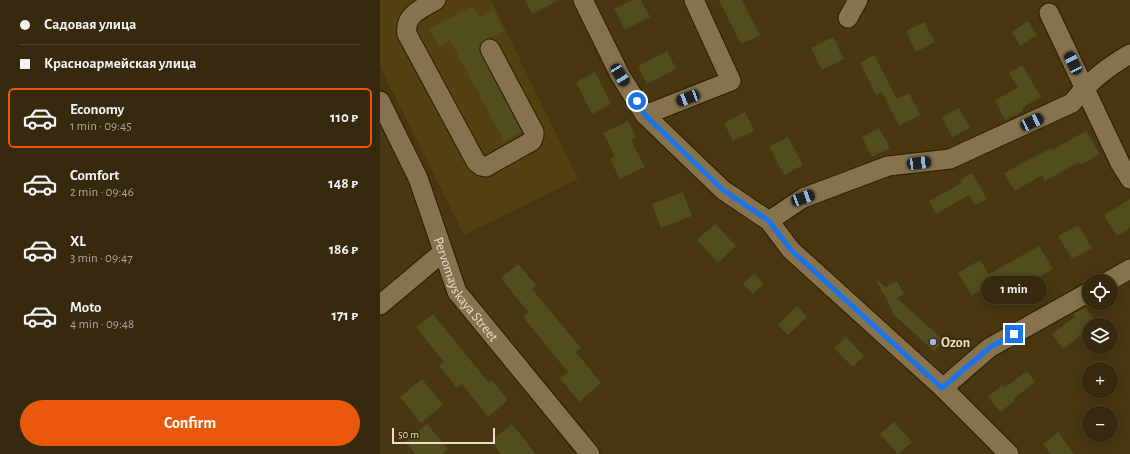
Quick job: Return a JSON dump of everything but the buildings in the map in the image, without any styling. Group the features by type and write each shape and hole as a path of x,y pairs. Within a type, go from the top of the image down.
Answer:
{"street":[{"path":"436,0 412,14 406,27 407,34 476,162 481,166 486,167 532,141 534,136 534,132 490,49"},
{"path":"583,0 620,75 645,115 723,190 769,221 791,250 942,388 1009,454"},
{"path":"645,115 731,81 694,0"},
{"path":"848,18 858,0"},
{"path":"1049,13 1120,163 1130,179"},
{"path":"769,221 803,198 888,166 950,159 1072,103 1084,87 1110,65 1130,54"},
{"name":"Pervomayskaya Street","path":"380,101 418,178 457,292 590,454"},
{"path":"380,305 443,252"},
{"path":"1118,276 1130,269"},
{"path":"942,388 989,348 1082,296"}],"shaded area":[{"path":"380,0 491,0 578,179 464,235 380,67"}],"place":[{"name":"Ozon","path":"933,342"}],"route":[{"path":"637,101 645,115 723,190 769,221 791,250 942,388 989,348 1014,334"}]}
